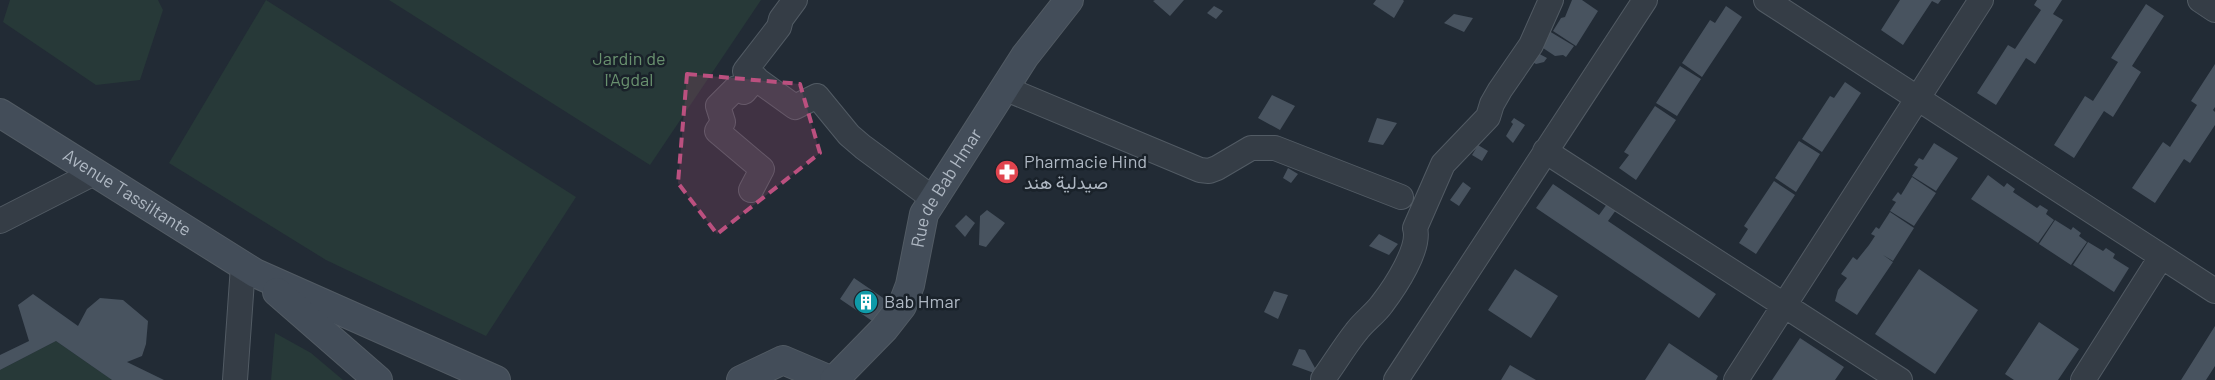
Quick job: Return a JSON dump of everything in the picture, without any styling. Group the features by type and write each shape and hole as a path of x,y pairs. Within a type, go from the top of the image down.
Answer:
{"street":[{"path":"794,0 781,19 779,27 745,71 795,107 817,96 856,141 935,200"},
{"path":"1323,379 1356,332 1382,304 1393,287 1413,252 1417,236 1414,228 1443,164 1488,117 1492,104 1500,90 1531,45 1551,0"},
{"path":"1396,380 1645,0"},
{"path":"1766,0 2215,291"},
{"path":"1736,380 1981,0"},
{"path":"2200,0 2215,10"},
{"name":"Rue de Bab Hmar","path":"832,380 884,329 902,306 910,285 924,214 935,200 1004,88 1061,3"},
{"path":"751,190 762,169 717,131 723,122 718,106 736,88 744,92 756,78"},
{"path":"1004,88 1200,170 1209,171 1244,151 1265,147 1297,156 1371,187 1401,197"},
{"name":"Avenue Tassiltante","path":"0,113 249,269 496,380"},
{"path":"1545,151 1900,380"},
{"path":"0,221 96,172"},
{"path":"2083,380 2161,257"},
{"path":"235,380 249,269"},
{"name":"Avenue Tassiltante","path":"249,269 378,380"},
{"path":"741,380 783,360 832,380"}],"highlighted area":[{"path":"687,74 800,84 820,153 717,234 678,183"}],"green space":[{"path":"10,0 158,0 163,10 140,80 96,85 3,22"},
{"path":"266,0 576,197 486,336 326,260 169,163"},
{"name":"Jardin de l'Agdal","path":"389,0 761,0 650,165"},
{"path":"275,333 311,353 343,380 271,380"},
{"path":"56,341 112,380 0,380 0,370"}],"building":[{"path":"1184,0 1170,16 1153,1"},
{"path":"1376,0 1404,1 1394,18 1373,4"},
{"path":"1572,0 1582,0 1598,11 1576,46 1553,31 1561,18 1565,17"},
{"path":"1900,0 1941,0 1938,4 1932,1 1903,45 1881,30"},
{"path":"2037,0 2062,0 2053,14 2063,20 2035,64 2026,58 1996,105 1977,93 2008,45 2015,49 2041,10 2034,5"},
{"path":"2146,4 2164,16 2132,66 2141,72 2113,117 2104,111 2074,158 2054,145 2085,96 2093,101 2118,62 2111,58"},
{"path":"1214,6 1223,11 1216,19 1207,13"},
{"path":"1726,6 1742,17 1702,77 1682,63 1710,20 1715,23"},
{"path":"1454,14 1473,18 1464,32 1444,23"},
{"path":"1549,31 1574,46 1566,57 1563,55 1555,56 1543,48"},
{"path":"1534,51 1547,58 1544,62 1536,64 1529,60"},
{"path":"2215,64 2215,107 2213,110 2215,112 2215,125 2190,163 2184,159 2155,203 2132,188 2163,142 2170,147 2197,105 2191,101"},
{"path":"1680,66 1701,79 1677,116 1656,103"},
{"path":"1845,82 1861,93 1822,152 1802,139 1830,96 1834,98"},
{"path":"1272,95 1295,106 1280,130 1258,118"},
{"path":"1655,106 1676,120 1636,180 1619,168 1629,155 1624,152"},
{"path":"1377,118 1397,123 1383,145 1368,142"},
{"path":"1514,118 1525,125 1513,143 1506,136 1513,124 1511,122"},
{"path":"1799,141 1820,154 1796,192 1775,178"},
{"path":"1934,143 1958,158 1936,191 1912,176 1918,167 1914,165 1919,158 1923,160"},
{"path":"1478,145 1488,151 1482,161 1472,155"},
{"path":"1288,168 1298,174 1291,183 1283,178"},
{"path":"1988,175 2004,187 2007,183 2015,189 2013,192 2037,208 2040,205 2048,210 2046,214 2054,220 2038,243 1971,199"},
{"path":"1912,177 1936,193 1914,226 1890,211 1896,202 1892,200 1898,192 1901,195"},
{"path":"1774,181 1795,195 1756,254 1739,243 1748,229 1744,226"},
{"path":"1463,182 1471,188 1459,206 1450,200"},
{"path":"1553,184 1599,215 1607,204 1616,210 1608,221 1716,294 1699,318 1536,208"},
{"path":"987,210 1005,223 986,247 979,245 980,216"},
{"path":"1890,212 1914,228 1893,261 1883,255 1893,262 1857,315 1835,301 1838,290 1847,278 1841,274 1853,257 1857,260 1869,245 1875,236 1871,234 1876,227 1879,229"},
{"path":"966,215 975,223 965,237 955,226"},
{"path":"2055,220 2071,230 2073,227 2081,233 2079,236 2087,242 2071,265 2039,244"},
{"path":"1379,234 1398,244 1389,255 1369,246"},
{"path":"2088,242 2103,251 2106,248 2115,254 2113,258 2129,268 2114,292 2073,265"},
{"path":"1515,269 1558,296 1531,338 1488,310"},
{"path":"1919,269 1978,310 1935,374 1875,334"},
{"name":"Bab Hmar","path":"854,278 892,304 878,325 840,299"},
{"path":"1274,291 1288,295 1278,319 1264,312"},
{"path":"33,294 78,326 87,309 100,298 123,300 148,321 146,344 142,356 127,362 164,380 112,380 56,341 0,370 0,355 29,341 18,305"},
{"path":"2039,322 2079,349 2058,380 2014,380 2005,374"},
{"path":"2215,326 2215,366 2206,380 2181,380"},
{"path":"1800,338 1844,367 1835,380 1772,380"},
{"path":"1669,343 1718,376 1716,380 1645,380"},
{"path":"1299,349 1305,350 1315,368 1314,373 1292,365"},
{"path":"1510,365 1536,380 1501,380"}],"place":[{"name":"Pharmacie Hind صيدلية هند","path":"1007,172"},
{"name":"Bab Hmar","path":"866,302"}]}
